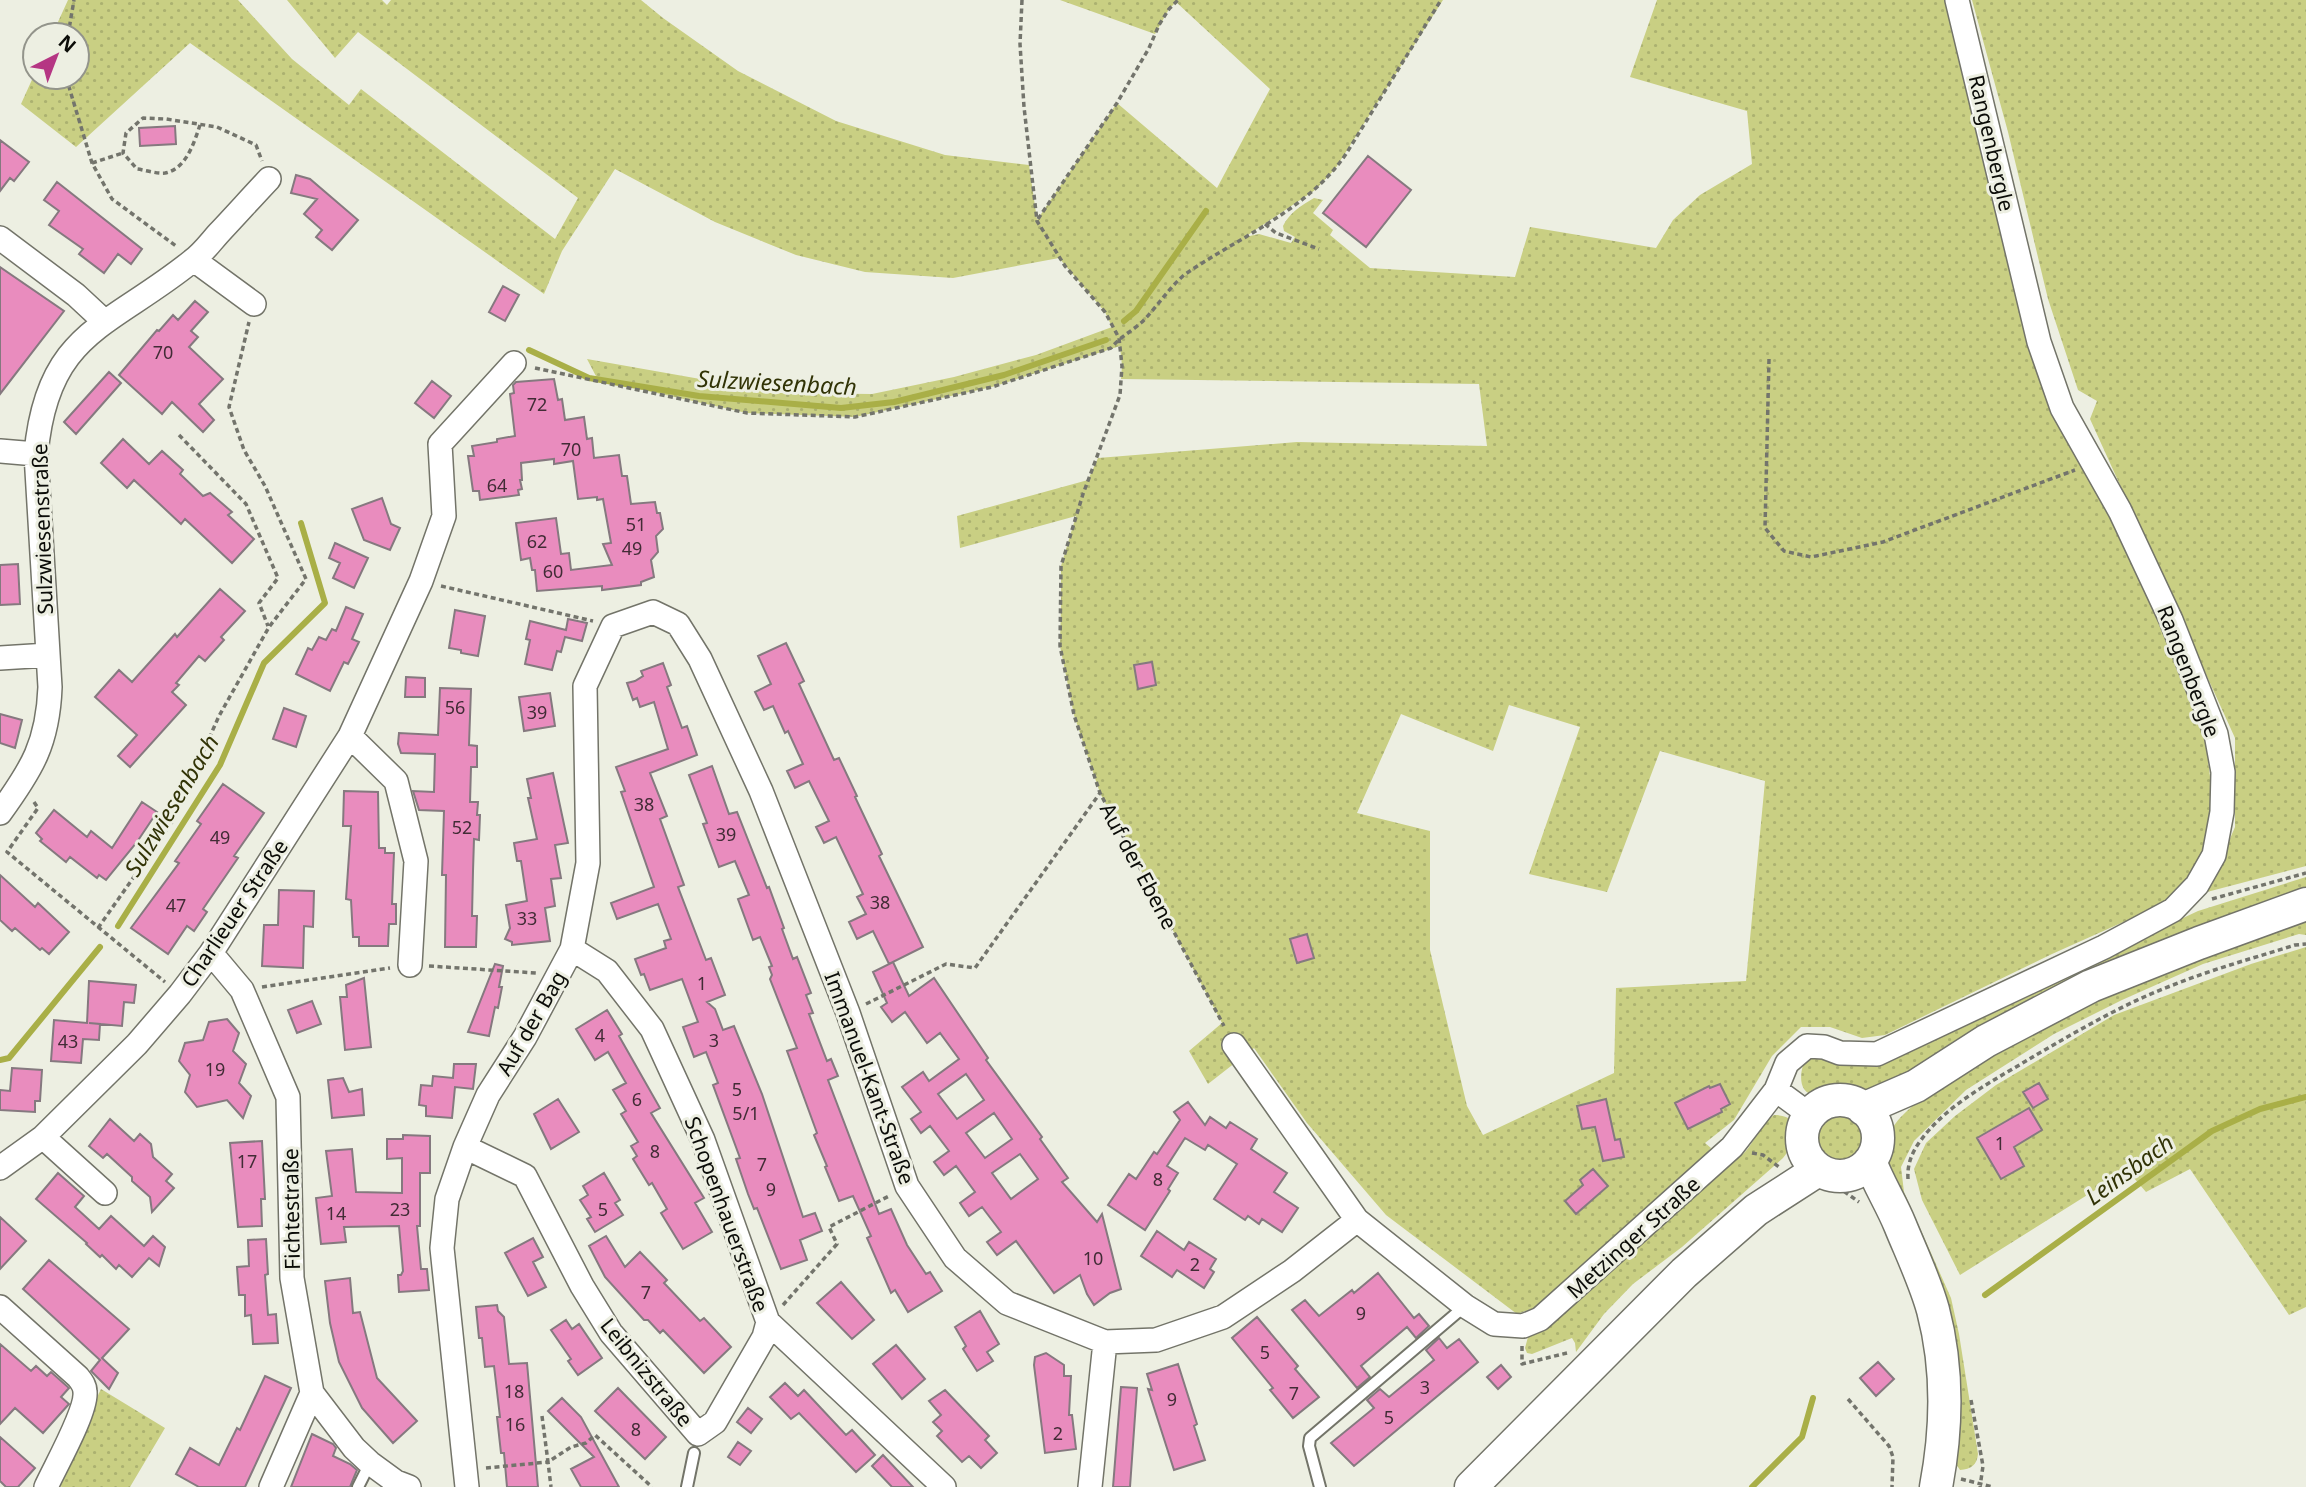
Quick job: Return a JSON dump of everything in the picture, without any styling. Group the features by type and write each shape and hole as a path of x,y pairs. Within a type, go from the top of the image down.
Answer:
{"main road":[{"path":"1869,1117 1986,1041 2091,986 2306,904"},
{"path":"1471,1487 1684,1273 1756,1210 1826,1169 1877,1144 1869,1117 1842,1101 1829,1102 1810,1115 1802,1138 1826,1169 1907,1246 1932,1307 1943,1367 1944,1418 1936,1487"}],"street":[{"name":"Rangenbergle","path":"1776,1090 1787,1063 1807,1046 1824,1046 1840,1053 1877,1054 2104,947 2173,910 2197,885 2214,855 2221,811 2223,772 2216,734 2171,620 2120,511 2062,408 2039,342 1957,0"},
{"name":"Sulzwiesenstraße","path":"0,813 22,783 44,739 49,712 36,454 38,428 51,382 71,350 88,334 194,260 269,179"},
{"path":"0,238 76,295 105,322"},
{"path":"194,260 252,311"},
{"name":"Charlieuer Straße","path":"0,1168 43,1137 137,1044 180,994 211,953 350,736 421,581 444,516 440,444 514,363"},
{"path":"0,451 36,454"},
{"name":"Immanuel-Kant-Straße","path":"612,626 653,612 678,624 700,659 761,791 848,1013 907,1186 955,1258 1007,1303 1105,1342 1156,1340 1223,1317 1292,1271 1357,1220"},
{"name":"Auf der Bag","path":"467,1479 442,1248 447,1199 465,1147 488,1095 525,1037 572,949 588,863 585,686 612,626"},
{"path":"0,657 48,655"},
{"path":"350,736 396,782 416,861 410,965"},
{"name":"Schopenhauerstraße","path":"572,949 607,971 652,1030 703,1140 768,1322 944,1487"},
{"name":"Fichtestraße","path":"211,953 242,990 288,1097 292,1278 312,1394 354,1448 396,1482 409,1487"},
{"path":"1234,1045 1357,1220 1465,1306 1494,1324 1523,1326"},
{"path":"1776,1090 1810,1115"},
{"name":"Metzinger Straße","path":"1523,1326 1540,1319 1732,1146 1776,1090"},
{"path":"43,1137 105,1193"},
{"name":"Leibnizstraße","path":"465,1147 525,1177 582,1286 611,1334 698,1434 715,1422 764,1337 768,1322"},
{"path":"0,1307 83,1384 85,1392 82,1409 46,1487"},
{"path":"1090,1487 1105,1342"},
{"path":"271,1487 312,1394"}],"lane":[{"path":"1320,1487 1309,1446 1310,1438 1465,1306"},
{"path":"687,1487 694,1453"},
{"path":"358,1487 370,1463"}],"path":[{"path":"70,21 74,0"},
{"path":"1022,0 1020,44 1024,107 1037,221 1051,246 1105,312 1119,338"},
{"path":"1037,221 1122,96 1149,48 1158,25 1178,0"},
{"path":"514,363 747,412 855,417 992,387 1111,348 1119,338 1141,322 1167,289 1184,275 1315,190 1335,169 1441,0"},
{"path":"70,91 92,163 112,198 194,260"},
{"path":"123,153 127,133 143,118 217,127 256,145 269,179"},
{"path":"123,153 137,169 164,173 181,164 192,148 200,125"},
{"path":"92,163 123,153"},
{"path":"1265,224 1276,233 1319,249"},
{"path":"98,928 171,824 219,716 269,627 306,579 265,486 244,450 229,407 252,311"},
{"name":"Auf der Ebene","path":"1119,338 1122,366 1120,395 1083,494 1061,566 1060,646 1074,715 1100,793 1234,1045"},
{"path":"1769,359 1765,528 1784,551 1811,557 1884,542 2093,462"},
{"path":"179,435 246,504 278,578 259,603 269,627"},
{"path":"421,581 612,626"},
{"path":"22,783 38,808 7,852 180,994"},
{"path":"848,1013 946,964 975,968 1100,793"},
{"path":"2211,900 2306,873"},
{"path":"1908,1182 1907,1170 1922,1139 1957,1107 1997,1078 2108,1014 2174,984 2295,945 2306,944"},
{"path":"242,990 410,965 559,974"},
{"path":"1732,1146 1744,1153 1826,1169 1842,1190 1862,1205"},
{"path":"768,1322 837,1244 829,1227 907,1186"},
{"path":"1523,1326 1522,1364 1571,1352 1571,1384"},
{"path":"1848,1399 1889,1446 1893,1457 1892,1487"},
{"path":"1971,1400 1983,1466 1981,1485 1993,1487"},
{"path":"542,1416 551,1487"},
{"path":"467,1479 548,1462 571,1447 586,1443 595,1435 652,1487"}],"green space":[{"path":"68,0 238,0 292,59 349,105 361,89 555,239 578,198 358,32 335,58 287,0 382,0 387,5 391,0 641,0 738,71 836,121 945,155 1029,165 1037,220 1117,103 1217,188 1270,89 1176,2 1155,34 1060,0 1443,0 1335,169 1315,190 1245,237 1259,234 1291,243 1295,237 1284,231 1283,226 1292,213 1314,198 1323,200 1313,213 1333,230 1330,235 1370,268 1515,277 1530,227 1656,248 1673,220 1700,195 1752,164 1747,111 1630,77 1657,0 1951,0 2050,401 2111,516 2179,668 2205,734 2212,794 2204,856 2168,902 2052,954 1885,1035 1862,1038 1830,1027 1801,1027 1772,1056 1734,1120 1705,1143 1711,1148 1707,1153 1537,1307 1517,1314 1386,1215 1307,1123 1254,1048 1208,1084 1189,1051 1222,1023 1100,793 1074,715 1060,646 1061,566 1076,516 960,548 957,516 1088,480 1098,458 1297,442 1487,446 1479,384 1121,379 1120,346 992,387 855,417 747,413 598,380 587,359 779,393 872,394 954,377 1036,355 1112,327 1105,312 1059,258 953,278 865,272 796,255 715,222 615,169 562,251 544,294 190,43 76,147 21,104 27,91 91,91 91,21 58,21","holes":["1509,705 1580,727 1529,874 1607,892 1660,751 1765,781 1746,981 1616,988 1614,1073 1483,1135 1467,1106 1430,950 1430,831 1357,813 1401,714 1493,751"]},
{"path":"1972,0 2306,0 2306,866 2207,892 2235,827 2235,738 2090,419 2097,401 2078,390 2048,299 2008,132"},
{"path":"2306,877 2306,894 1860,1095 1835,1092 1816,1095 1810,1094 1803,1087 1802,1071 1805,1061 1809,1059 1821,1057 1837,1061 2134,941 2198,911"},
{"path":"2306,915 2306,935 2299,934 2203,964 2054,1034 1966,1090 1914,1141 1901,1167 1904,1192 1951,1298 1978,1454 1973,1466 1960,1470 1952,1458 1883,1154 1894,1126 1915,1104 2040,1028 2109,991"},
{"path":"2306,947 2306,1307 2289,1315 2190,1169 2146,1192 2127,1170 1960,1275 1922,1200 1914,1169 1926,1143 1955,1116 1996,1085 2114,1015 2251,964"},
{"path":"1774,1115 1784,1116 1794,1124 1794,1137 1783,1158 1682,1247 1633,1284 1604,1314 1576,1352 1572,1338 1532,1354 1527,1353 1525,1348 1528,1337 1606,1274 1728,1163 1743,1154"},
{"path":"1840,1116 1856,1123 1863,1139 1856,1155 1840,1162 1824,1155 1817,1139 1824,1123"},
{"path":"101,1389 165,1428 130,1487 62,1487 55,1484"}],"building":[{"path":"175,126 176,144 140,146 139,128"},
{"path":"0,140 29,162 14,181 10,178 0,191"},
{"path":"1368,156 1411,190 1366,247 1323,213"},
{"path":"296,175 310,179 358,220 332,250 316,237 322,230 304,214 317,199 291,193"},
{"path":"57,182 142,249 131,264 118,254 104,273 79,254 83,249 49,225 59,211 44,200"},
{"path":"0,267 64,311 0,394"},
{"path":"503,286 519,295 505,321 489,312"},
{"path":"195,301 208,312 191,331 198,337 189,347 223,379 199,404 214,420 203,432 172,402 162,414 119,375 157,330 173,315 178,320"},
{"path":"109,372 121,383 76,434 64,422"},
{"path":"554,379 558,400 562,399 565,420 584,417 587,439 592,438 594,458 619,455 622,476 627,476 631,504 655,502 657,513 660,513 663,529 656,536 658,552 651,560 654,577 641,582 641,585 602,590 602,586 537,591 535,570 532,570 530,558 521,560 516,523 556,518 561,554 569,553 571,570 612,565 603,544 611,543 603,499 578,499 573,461 554,464 554,459 521,463 522,489 518,490 519,495 480,500 479,491 473,491 468,456 474,456 472,446 515,436 510,394 514,393 513,385 516,382"},
{"path":"432,381 451,396 434,418 415,403"},
{"path":"123,439 149,464 162,451 183,470 180,474 203,496 210,493 232,512 228,515 254,539 232,563 185,519 181,524 134,480 127,488 101,463"},
{"path":"382,498 391,524 400,528 390,550 364,540 352,509"},
{"path":"335,543 368,558 354,588 333,578 340,563 329,558"},
{"path":"18,564 20,604 0,605 0,565"},
{"path":"220,589 245,611 221,637 224,640 205,661 199,656 176,683 179,685 172,692 186,705 130,767 118,756 137,735 95,697 119,670 132,682"},
{"path":"346,607 363,614 352,639 359,642 348,664 344,662 330,691 296,674 308,648 312,650 319,637 326,640 332,629 336,631"},
{"path":"455,610 485,616 478,656 449,648"},
{"path":"568,619 587,623 582,641 565,637 561,652 557,651 552,670 525,664 530,640 526,639 530,621 566,630"},
{"path":"786,643 804,681 799,684 834,760 839,758 857,796 855,797 882,854 879,856 923,947 889,964 873,931 857,939 849,922 866,914 857,897 863,894 836,837 824,843 816,827 829,821 809,781 795,788 787,771 803,764 788,731 785,733 773,706 764,710 755,692 771,684 758,656"},
{"path":"1152,662 1156,685 1138,689 1134,665"},
{"path":"663,663 671,685 667,687 682,728 687,726 697,755 650,773 667,816 660,819 684,885 678,887 706,960 711,958 725,995 707,1002 715,1009 723,1030 734,1026 762,1094 803,1217 815,1213 822,1231 800,1240 807,1260 781,1269 757,1208 754,1209 748,1194 736,1159 740,1158 713,1085 718,1083 706,1052 694,1057 683,1027 698,1022 682,979 650,990 635,959 666,948 664,941 671,939 658,904 617,919 611,903 654,887 621,792 625,791 616,767 668,749 654,702 640,707 637,698 633,700 627,683 643,676 641,671"},
{"path":"406,677 425,678 425,697 405,697"},
{"path":"440,688 471,689 469,745 477,746 477,767 471,767 470,802 478,802 477,815 480,815 479,840 474,839 473,871 472,916 477,916 476,947 445,947 446,875 442,875 444,811 419,810 413,791 434,792 435,754 401,753 398,744 399,733 438,735"},
{"path":"550,693 555,726 524,731 519,697"},
{"path":"284,708 306,716 296,747 273,739"},
{"path":"0,714 22,720 15,748 0,743"},
{"path":"712,766 729,814 737,812 767,888 769,887 793,959 797,957 811,993 806,995 813,1013 809,1014 827,1061 831,1059 838,1076 828,1080 879,1214 891,1209 907,1245 926,1274 930,1272 942,1291 908,1312 895,1290 891,1293 867,1238 871,1236 853,1196 839,1201 825,1167 827,1166 814,1135 817,1133 787,1051 797,1048 770,979 772,975 769,967 772,966 760,937 753,940 738,899 749,895 735,861 719,867 703,824 707,823 689,775"},
{"path":"553,773 568,843 555,845 561,878 551,879 555,906 545,908 550,941 512,945 512,942 505,939 510,928 506,905 527,901 521,861 517,861 514,843 537,839 528,798 531,798 527,779"},
{"path":"223,784 264,813 234,856 238,858 203,909 207,912 194,931 187,926 168,954 131,928 179,863 175,861 201,824 197,821"},
{"path":"344,791 378,792 379,848 385,848 385,853 394,853 392,904 396,904 396,924 389,924 388,946 359,946 359,937 353,937 351,900 346,899 351,826 343,826"},
{"path":"142,802 157,812 106,880 99,875 97,878 70,857 66,862 40,841 42,839 36,833 54,810 87,837 91,831 112,848"},
{"path":"0,875 35,907 38,903 69,932 49,954 42,948 40,950 15,928 12,931 0,920"},
{"path":"279,890 314,891 313,927 304,926 303,968 262,966 264,925 278,925"},
{"path":"1307,934 1314,958 1297,963 1290,939"},
{"path":"893,962 909,996 934,978 988,1058 986,1060 1068,1178 1062,1182 1097,1222 1102,1214 1121,1289 1110,1293 1094,1305 1080,1275 1054,1293 1016,1241 997,1255 987,1242 1001,1232 982,1207 969,1216 960,1203 975,1192 956,1166 944,1175 934,1162 949,1151 930,1126 921,1133 911,1119 921,1112 902,1087 923,1072 929,1081 959,1059 940,1033 927,1043 905,1012 892,1022 881,1007 887,1003 873,972","holes":["966,1074 984,1100 957,1119 938,1094","994,1113 1012,1139 985,1158 966,1133","1020,1154 1038,1179 1011,1199 992,1173"]},
{"path":"495,964 503,966 499,987 502,987 489,1036 468,1032"},
{"path":"364,978 371,1047 345,1050 340,997 347,997 346,985"},
{"path":"89,981 136,985 134,1003 124,1002 122,1026 100,1024 99,1040 83,1039 81,1063 51,1061 54,1020 87,1023"},
{"path":"312,1001 321,1024 297,1033 288,1010"},
{"path":"607,1010 660,1108 651,1113 704,1198 695,1203 712,1232 683,1249 661,1213 667,1209 652,1183 649,1185 633,1159 637,1156 631,1146 638,1142 621,1114 626,1111 613,1090 626,1083 608,1052 595,1060 576,1029"},
{"path":"227,1019 239,1033 233,1051 246,1064 239,1083 251,1096 243,1118 227,1100 197,1107 185,1092 190,1075 179,1061 185,1043 203,1040 209,1022"},
{"path":"454,1064 476,1064 473,1089 455,1087 452,1118 426,1116 426,1106 419,1105 421,1085 432,1086 433,1076 453,1078"},
{"path":"12,1068 42,1070 40,1101 35,1101 35,1112 0,1110 0,1090 10,1091"},
{"path":"343,1078 349,1092 362,1089 364,1115 332,1118 328,1080"},
{"path":"2039,1083 2048,1099 2033,1108 2023,1092"},
{"path":"1720,1084 1730,1104 1721,1109 1722,1112 1688,1129 1675,1103 1709,1086 1710,1088"},
{"path":"558,1099 579,1132 551,1149 534,1114"},
{"path":"1606,1099 1615,1140 1620,1139 1624,1157 1603,1161 1595,1127 1582,1129 1577,1106"},
{"path":"1188,1102 1205,1125 1210,1117 1226,1128 1230,1122 1257,1139 1251,1149 1287,1173 1274,1192 1298,1208 1282,1232 1262,1219 1259,1224 1248,1216 1245,1220 1214,1199 1237,1164 1208,1145 1205,1150 1185,1138 1167,1166 1178,1173 1145,1230 1108,1205 1129,1174 1136,1179 1154,1152 1157,1154 1180,1120 1174,1112"},
{"path":"2029,1108 2042,1130 2014,1147 2024,1166 2001,1179 1977,1138"},
{"path":"110,1119 134,1141 140,1134 151,1144 153,1157 172,1174 166,1181 174,1188 152,1212 150,1197 132,1181 132,1177 107,1154 103,1158 89,1146"},
{"path":"403,1135 430,1136 430,1173 420,1173 420,1226 417,1226 421,1269 427,1269 429,1290 399,1292 398,1275 403,1271 399,1226 344,1227 346,1242 321,1244 316,1198 332,1196 326,1151 352,1149 356,1192 402,1193 402,1158 387,1159 387,1139 403,1139"},
{"path":"262,1141 265,1199 261,1199 262,1226 238,1227 230,1143"},
{"path":"1593,1169 1608,1186 1576,1214 1565,1201 1583,1185 1580,1180"},
{"path":"58,1173 84,1196 75,1207 99,1229 111,1216 144,1246 153,1236 165,1247 159,1266 149,1258 132,1277 119,1265 116,1269 36,1199"},
{"path":"604,1173 620,1200 615,1203 623,1215 595,1232 587,1219 591,1217 580,1200 588,1195 583,1186"},
{"path":"0,1217 26,1241 0,1269"},
{"path":"1157,1231 1184,1250 1189,1242 1216,1259 1210,1269 1214,1272 1204,1288 1177,1270 1172,1277 1141,1256"},
{"path":"606,1236 625,1267 640,1252 667,1280 664,1283 700,1321 704,1318 731,1347 704,1373 663,1330 660,1333 648,1320 644,1320 605,1277 589,1246"},
{"path":"533,1238 543,1257 533,1262 546,1287 528,1296 505,1253"},
{"path":"266,1239 268,1315 276,1314 278,1343 253,1344 251,1315 245,1316 245,1295 239,1295 237,1267 249,1266 248,1240"},
{"path":"49,1260 129,1329 102,1358 118,1373 109,1389 91,1371 100,1360 23,1289"},
{"path":"1378,1273 1414,1318 1419,1314 1429,1326 1416,1338 1407,1327 1361,1366 1370,1377 1357,1388 1292,1310 1305,1300 1319,1316"},
{"path":"350,1278 353,1313 360,1312 377,1378 417,1421 393,1443 362,1408 339,1362 330,1323 325,1281"},
{"path":"841,1282 874,1320 852,1339 817,1303"},
{"path":"497,1305 498,1311 504,1317 509,1364 527,1363 538,1487 507,1487 497,1417 500,1417 494,1366 485,1367 476,1307"},
{"path":"980,1311 999,1344 987,1352 993,1361 977,1371 963,1349 966,1346 955,1327"},
{"path":"1257,1317 1298,1366 1295,1369 1319,1397 1293,1418 1270,1390 1273,1388 1232,1338"},
{"path":"566,1320 572,1329 579,1324 602,1358 578,1375 568,1361 571,1359 551,1330"},
{"path":"1439,1338 1447,1348 1459,1339 1478,1362 1354,1466 1331,1443 1374,1408 1367,1400 1380,1389 1389,1397 1434,1360 1426,1350"},
{"path":"0,1344 31,1371 36,1366 47,1376 51,1372 69,1388 61,1397 69,1404 43,1433 15,1408 0,1424"},
{"path":"896,1345 925,1379 902,1399 873,1364"},
{"path":"1046,1353 1064,1365 1064,1376 1071,1376 1069,1415 1072,1415 1076,1449 1045,1453 1034,1365 1035,1357"},
{"path":"1878,1362 1894,1379 1876,1396 1860,1378"},
{"path":"1178,1364 1205,1460 1174,1470 1148,1389 1152,1390 1147,1374"},
{"path":"1501,1365 1511,1377 1498,1389 1487,1377"},
{"path":"265,1376 291,1388 245,1487 199,1487 176,1474 190,1448 219,1465 237,1428 240,1430"},
{"path":"785,1383 798,1396 804,1390 846,1435 852,1430 875,1455 856,1472 799,1413 791,1419 770,1397"},
{"path":"1121,1387 1137,1388 1130,1487 1113,1487"},
{"path":"618,1388 666,1437 645,1459 595,1411"},
{"path":"945,1390 989,1436 985,1440 997,1453 981,1468 969,1456 962,1462 937,1436 942,1431 933,1422 941,1415 929,1401"},
{"path":"562,1398 581,1417 619,1487 581,1487 571,1469 594,1457 548,1411"},
{"path":"748,1408 762,1419 751,1433 737,1422"},
{"path":"312,1434 333,1444 336,1448 333,1456 357,1470 350,1487 291,1487"},
{"path":"0,1437 35,1468 18,1487 6,1487 0,1481"},
{"path":"738,1442 751,1451 740,1465 728,1457"},
{"path":"883,1455 913,1487 892,1487 872,1466"}],"waterway":[{"name":"Sulzwiesenbach","path":"1124,321 1136,311 1206,211"},
{"name":"Sulzwiesenbach","path":"529,350 589,378 699,396 841,408 894,402 1004,375 1106,340"},
{"name":"Sulzwiesenbach","path":"118,926 220,765 264,663 325,603 301,523"},
{"name":"Sulzwiesenbach","path":"0,1060 9,1058 100,947"},
{"name":"Leinsbach","path":"1985,1295 2212,1131 2260,1109 2306,1097"},
{"name":"Leinsbach","path":"1752,1487 1802,1437 1813,1398"}]}
